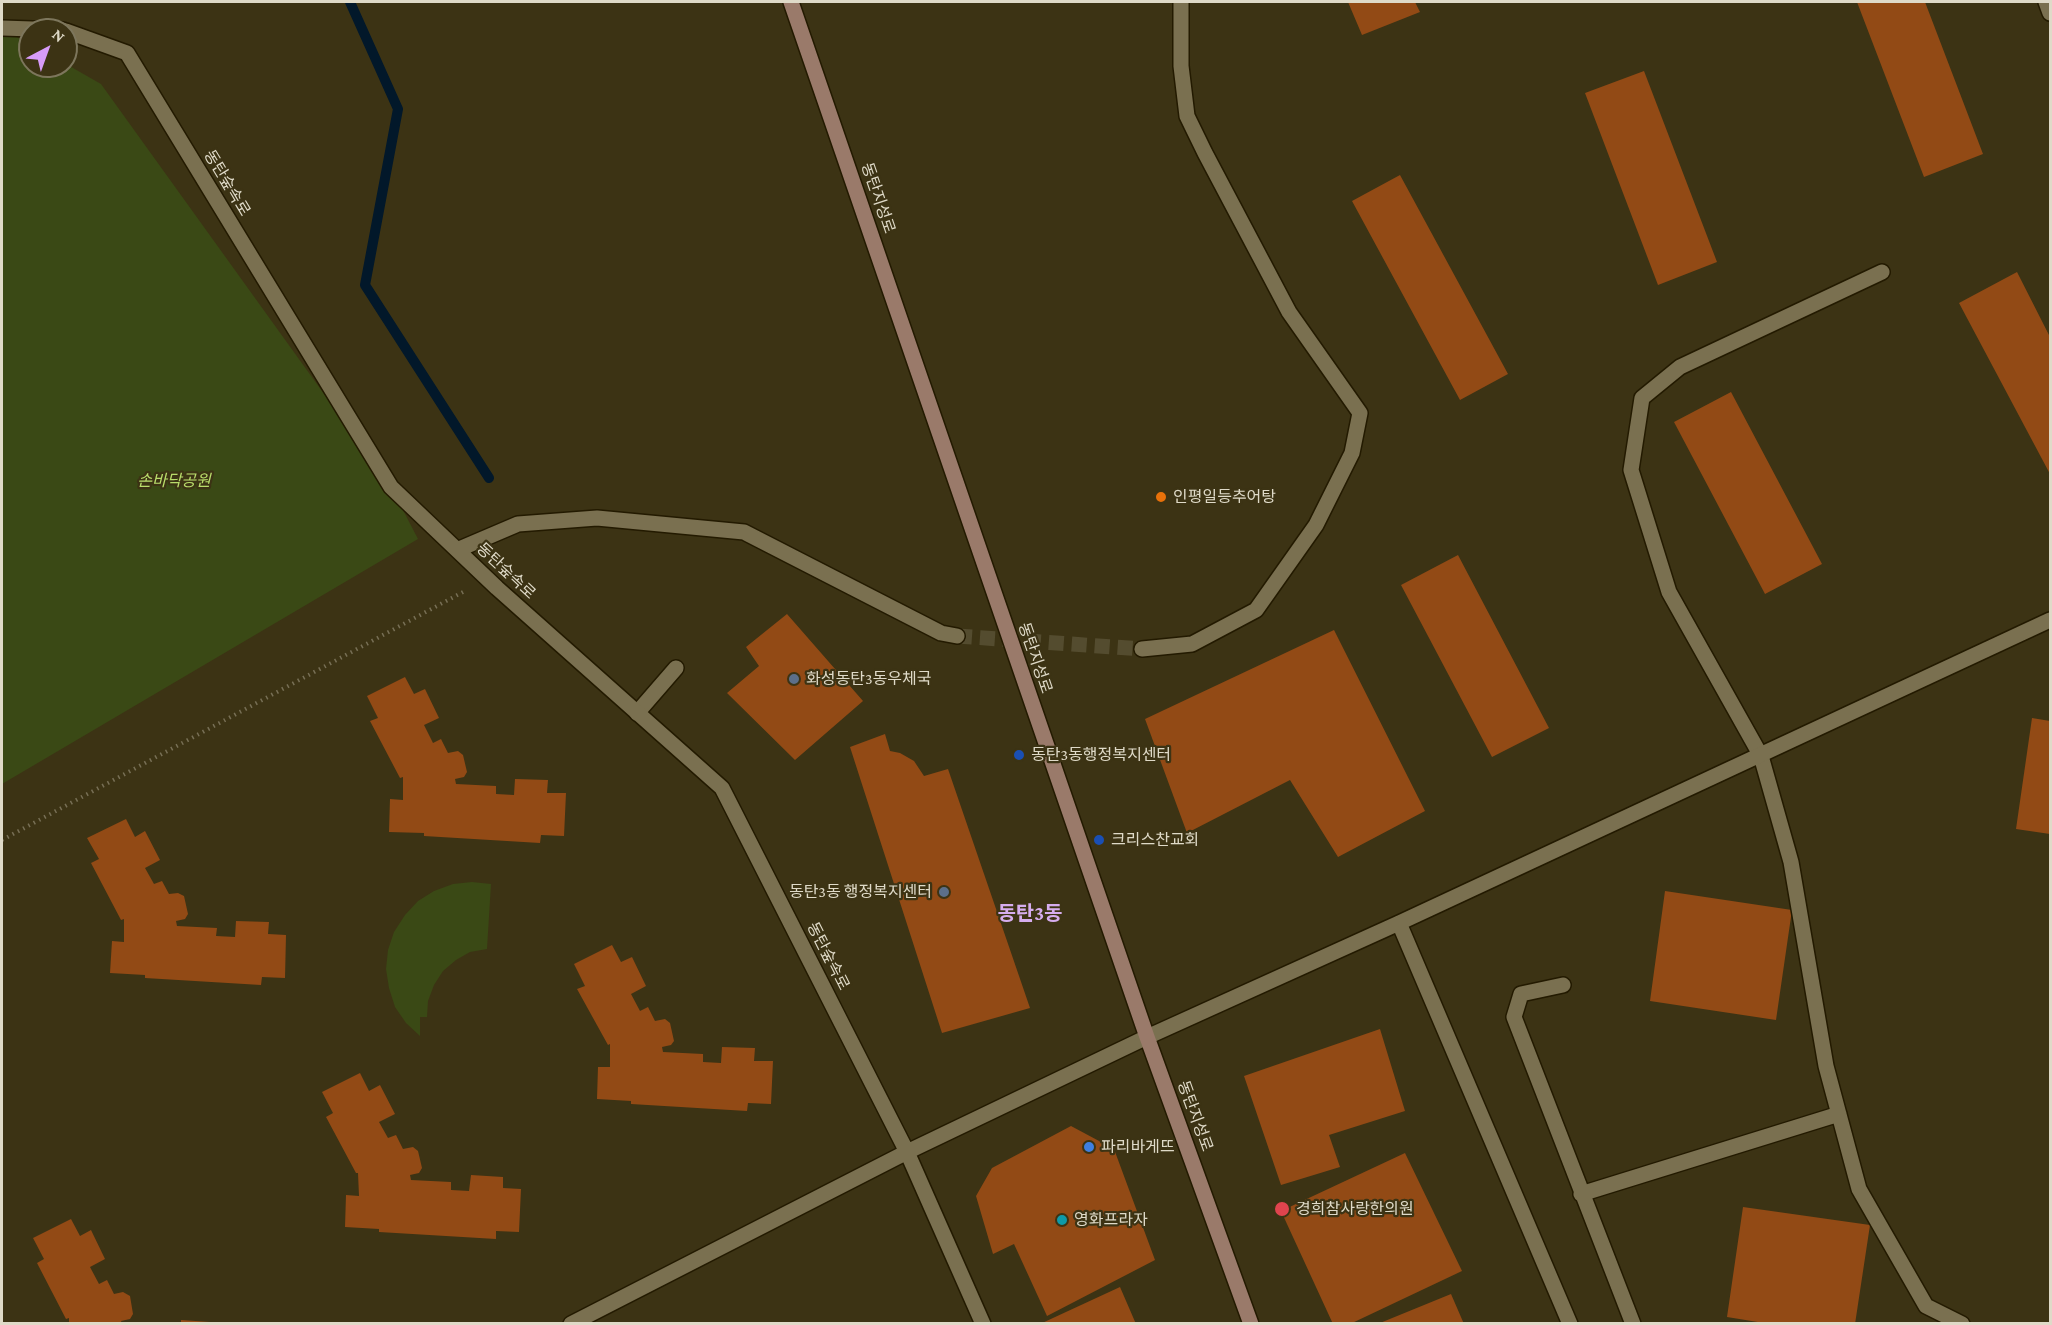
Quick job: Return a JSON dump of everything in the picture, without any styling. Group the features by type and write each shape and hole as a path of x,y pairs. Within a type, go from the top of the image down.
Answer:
{"main road":[{"name":"동탄지성로","path":"791,2 1147,1037 1251,1323"}],"street":[{"path":"1142,649 1192,644 1256,610 1316,525 1352,453 1360,413 1288,312 1187,116 1181,66 1181,2"},
{"path":"2046,2 2050,13"},
{"name":"동탄숲속로","path":"2,28 18,29"},
{"name":"동탄숲속로","path":"78,36 127,53 391,487 487,579 722,788 907,1152 983,1323"},
{"path":"1882,272 1680,367 1642,398 1631,470 1669,592 1761,756 1791,862 1826,1066 1859,1189 1926,1306 1962,1323"},
{"path":"457,550 518,524 597,518 744,532 941,633 957,636"},
{"path":"571,1323 907,1152 1147,1037 1761,756 2050,620"},
{"path":"637,713 676,668"},
{"path":"1399,923 1570,1323"},
{"path":"1563,985 1521,994 1514,1017 1633,1323"},
{"path":"1581,1194 1839,1114"}],"path":[{"path":"2,840 487,579"}],"green space":[{"name":"손바닥공원","path":"2,29 18,38 18,78 78,78 78,71 101,84 391,487 418,539 2,784"},
{"path":"472,882 491,884 487,949 470,952 443,971 428,1001 427,1017 420,1017 420,1036 406,1023 395,1007 389,988 386,969 388,950 394,932 418,901 434,891 453,884"}],"building":[{"path":"1348,2 1415,2 1420,12 1362,35"},
{"path":"1857,2 1925,2 1983,154 1924,177"},
{"path":"1644,71 1717,262 1658,285 1585,93"},
{"path":"1400,175 1508,374 1460,400 1352,201"},
{"path":"2017,272 2050,337 2050,474 1959,303"},
{"path":"1731,392 1822,564 1765,594 1674,422"},
{"path":"1458,555 1549,728 1492,757 1401,585"},
{"name":"화성동탄3동우체국","path":"787,614 863,701 795,760 727,693 759,666 746,647"},
{"path":"1334,630 1425,811 1338,857 1290,780 1187,833 1145,719"},
{"path":"405,677 414,694 425,689 439,718 424,725 433,743 441,739 448,753 458,751 463,755 467,772 464,777 455,779 456,784 496,786 496,794 514,795 515,779 548,780 547,793 566,793 564,836 541,835 540,843 389,832 390,799 403,800 403,777 400,778 370,721 378,718 367,696"},
{"path":"2032,718 2050,721 2050,834 2016,829"},
{"name":"동탄3동 행정복지센터","path":"885,734 890,751 900,753 914,761 924,776 948,769 1030,1008 942,1033 850,747"},
{"path":"126,819 135,837 145,831 160,860 145,868 154,884 162,881 169,894 178,893 184,896 188,914 185,919 176,921 177,926 217,928 216,936 235,937 236,921 269,922 268,934 286,935 285,978 262,977 261,985 145,978 145,975 110,973 112,941 124,942 124,919 121,920 91,863 99,859 87,838"},
{"path":"1665,891 1792,910 1776,1020 1650,1001"},
{"path":"612,945 621,962 632,957 646,986 631,994 640,1011 648,1007 655,1021 665,1019 670,1023 674,1041 671,1045 662,1047 663,1052 703,1054 703,1062 721,1063 722,1047 755,1048 754,1061 773,1061 771,1104 748,1103 747,1111 631,1104 631,1101 597,1099 598,1067 610,1067 610,1044 608,1045 577,989 585,986 574,964"},
{"path":"1380,1029 1405,1111 1329,1135 1340,1167 1281,1185 1244,1076"},
{"path":"360,1073 369,1091 380,1085 395,1114 379,1122 388,1138 396,1135 403,1149 413,1147 418,1151 422,1168 419,1173 410,1175 411,1180 451,1182 451,1190 469,1191 471,1175 503,1177 503,1188 521,1189 519,1232 496,1231 496,1239 379,1232 379,1229 345,1227 346,1195 359,1196 358,1173 326,1117 333,1113 322,1092"},
{"name":"영화프라자","path":"1071,1126 1114,1149 1155,1260 1047,1316 1014,1244 993,1254 976,1196 992,1168"},
{"path":"1405,1153 1462,1271 1350,1324 1333,1324 1281,1211"},
{"path":"1743,1207 1870,1225 1855,1324 1770,1324 1727,1317"},
{"path":"71,1219 80,1236 91,1230 105,1259 90,1267 99,1284 107,1280 114,1294 123,1292 130,1296 133,1314 130,1319 121,1321 122,1324 69,1324 69,1318 66,1319 37,1263 44,1259 33,1238"},
{"path":"1120,1287 1136,1324 1040,1324"},
{"path":"1451,1294 1464,1324 1380,1324 1380,1323"},
{"path":"181,1320 210,1322 210,1324 181,1324"}],"waterway":[{"path":"350,2 398,109 365,285 489,478"}],"tunnel":[{"path":"957,636 1142,649"}],"place":[{"name":"인평일등추어탕","path":"1161,497"},
{"name":"화성동탄3동우체국","path":"794,679"},
{"name":"동탄3동행정복지센터","path":"1019,755"},
{"name":"크리스찬교회","path":"1099,840"},
{"name":"동탄3동 행정복지센터","path":"944,892"},
{"name":"파리바게뜨","path":"1089,1147"},
{"name":"경희참사랑한의원","path":"1282,1209"},
{"name":"영화프라자","path":"1062,1220"}],"district":[{"name":"동탄3동","path":"1030,914"}]}
